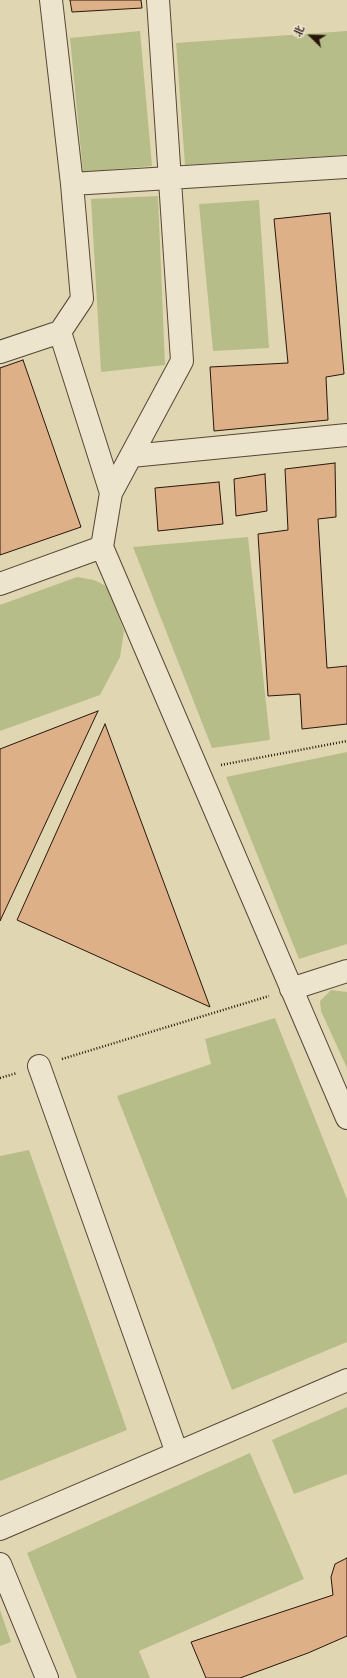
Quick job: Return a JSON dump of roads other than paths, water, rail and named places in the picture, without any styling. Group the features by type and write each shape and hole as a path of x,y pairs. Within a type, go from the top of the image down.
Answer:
{"street":[{"path":"0,352 60,332 82,299 72,184 51,0"},
{"path":"158,0 182,361 111,493 102,548 347,1118"},
{"path":"72,184 347,167"},
{"path":"60,332 111,493"},
{"path":"131,456 347,435"},
{"path":"0,584 102,548"},
{"path":"291,990 347,971"},
{"path":"40,1066 177,1453"},
{"path":"0,1529 347,1380"},
{"path":"0,1564 48,1678"}]}
